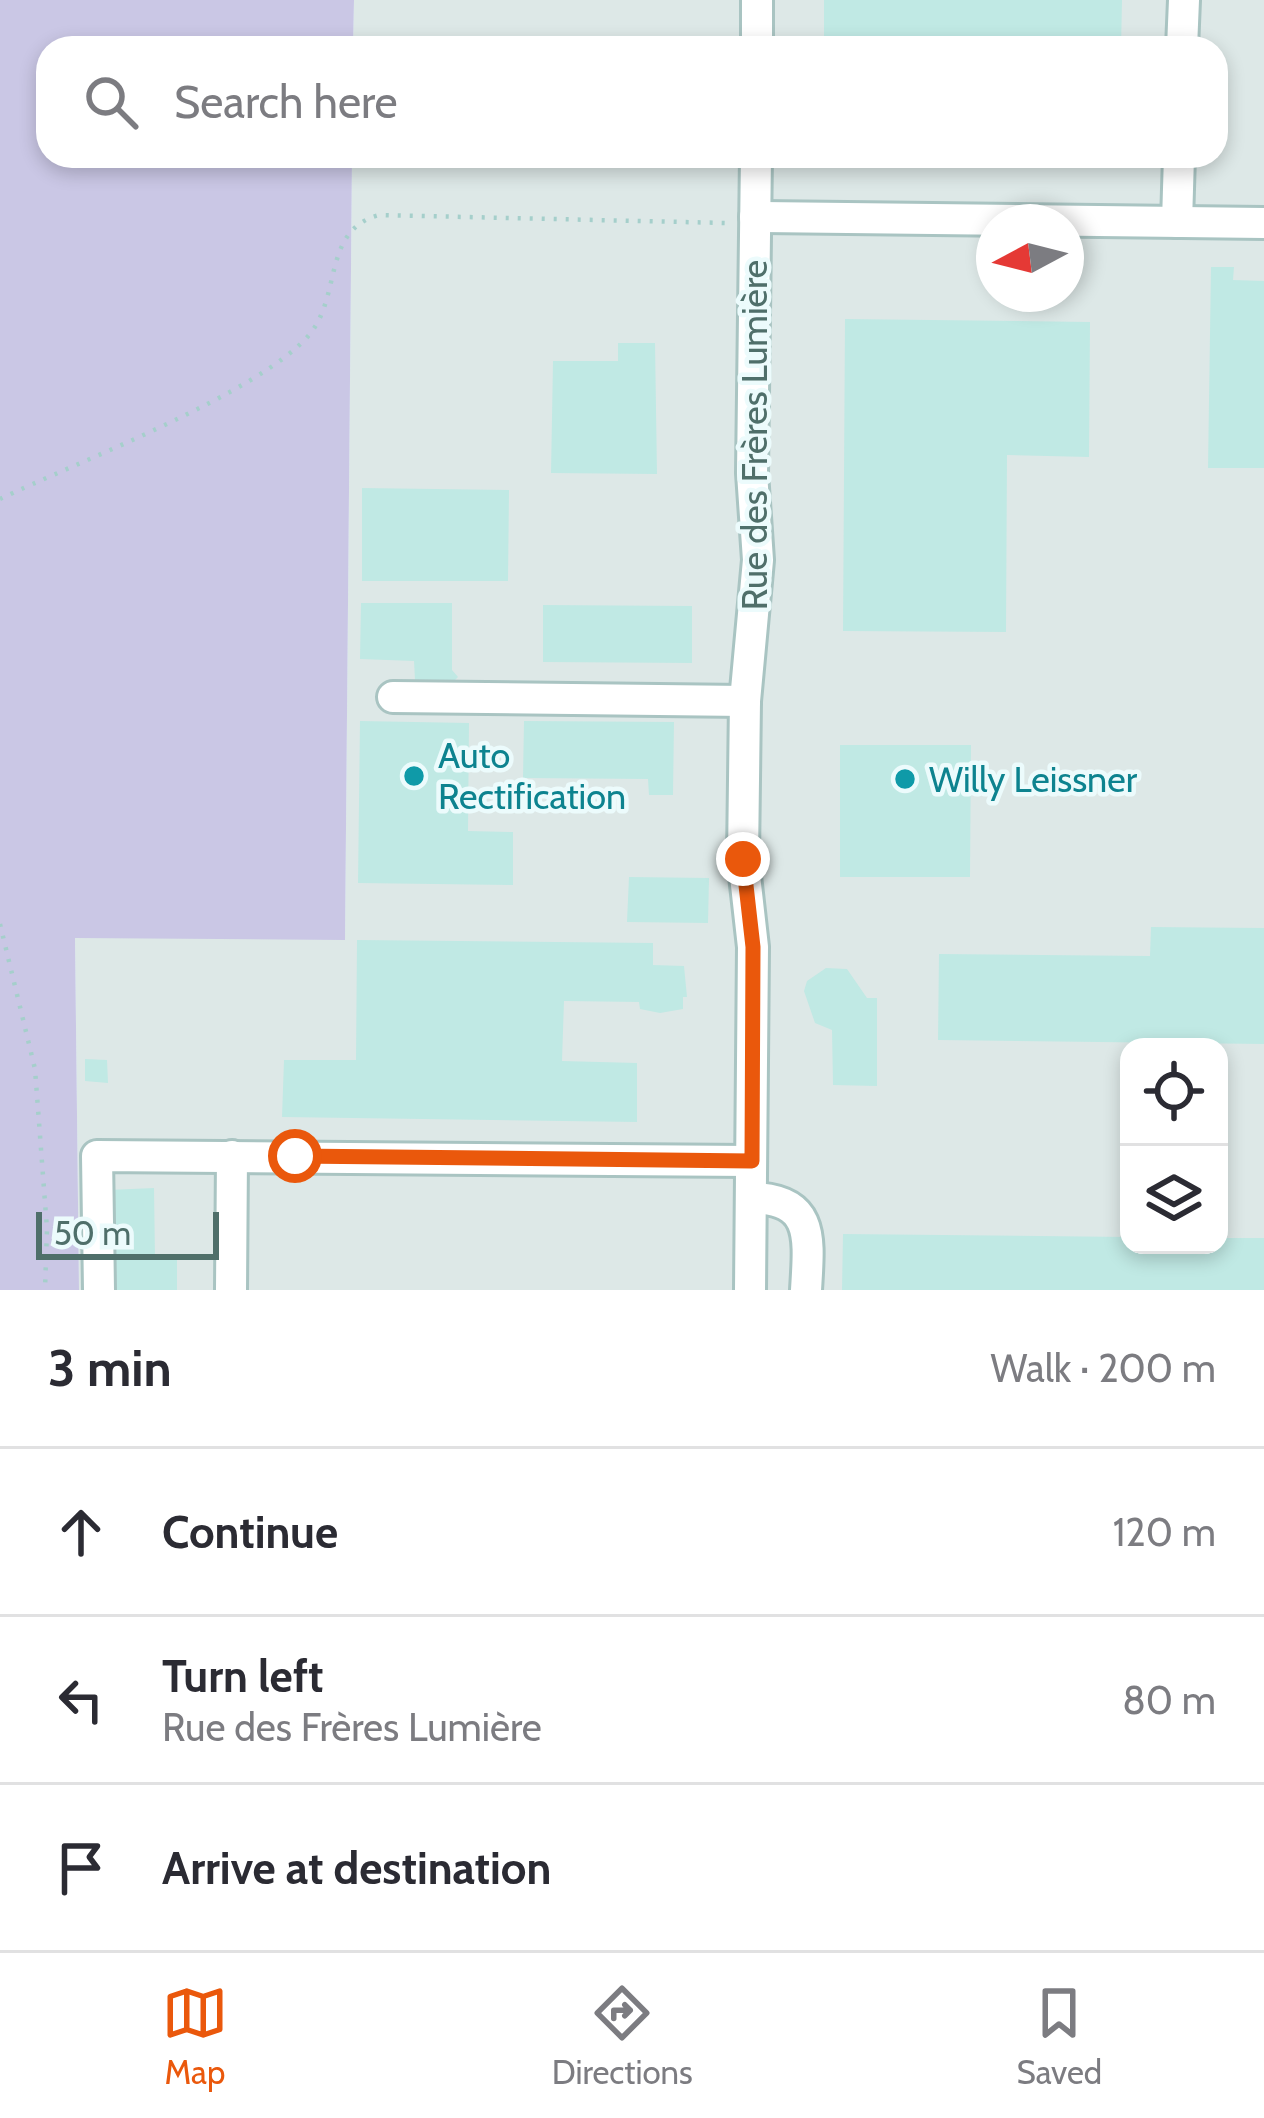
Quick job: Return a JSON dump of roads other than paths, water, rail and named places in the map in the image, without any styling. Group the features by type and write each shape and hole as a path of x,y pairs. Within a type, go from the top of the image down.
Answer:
{"street":[{"path":"757,0 757,36"},
{"path":"1183,36 1184,0"},
{"name":"Rue des Frères Lumière","path":"750,1290 753,947 743,859 745,701 758,560 752,473 756,168"},
{"path":"1177,222 1179,168"},
{"path":"755,217 1264,223"},
{"path":"394,697 745,701"},
{"path":"99,1290 97,1156 752,1161"},
{"path":"231,1290 232,1156"},
{"path":"752,1198 790,1202 801,1214 808,1252 806,1290"}],"place":[{"name":"Auto Rectification","path":"414,776"},
{"name":"Willy Leissner","path":"905,779"}]}
